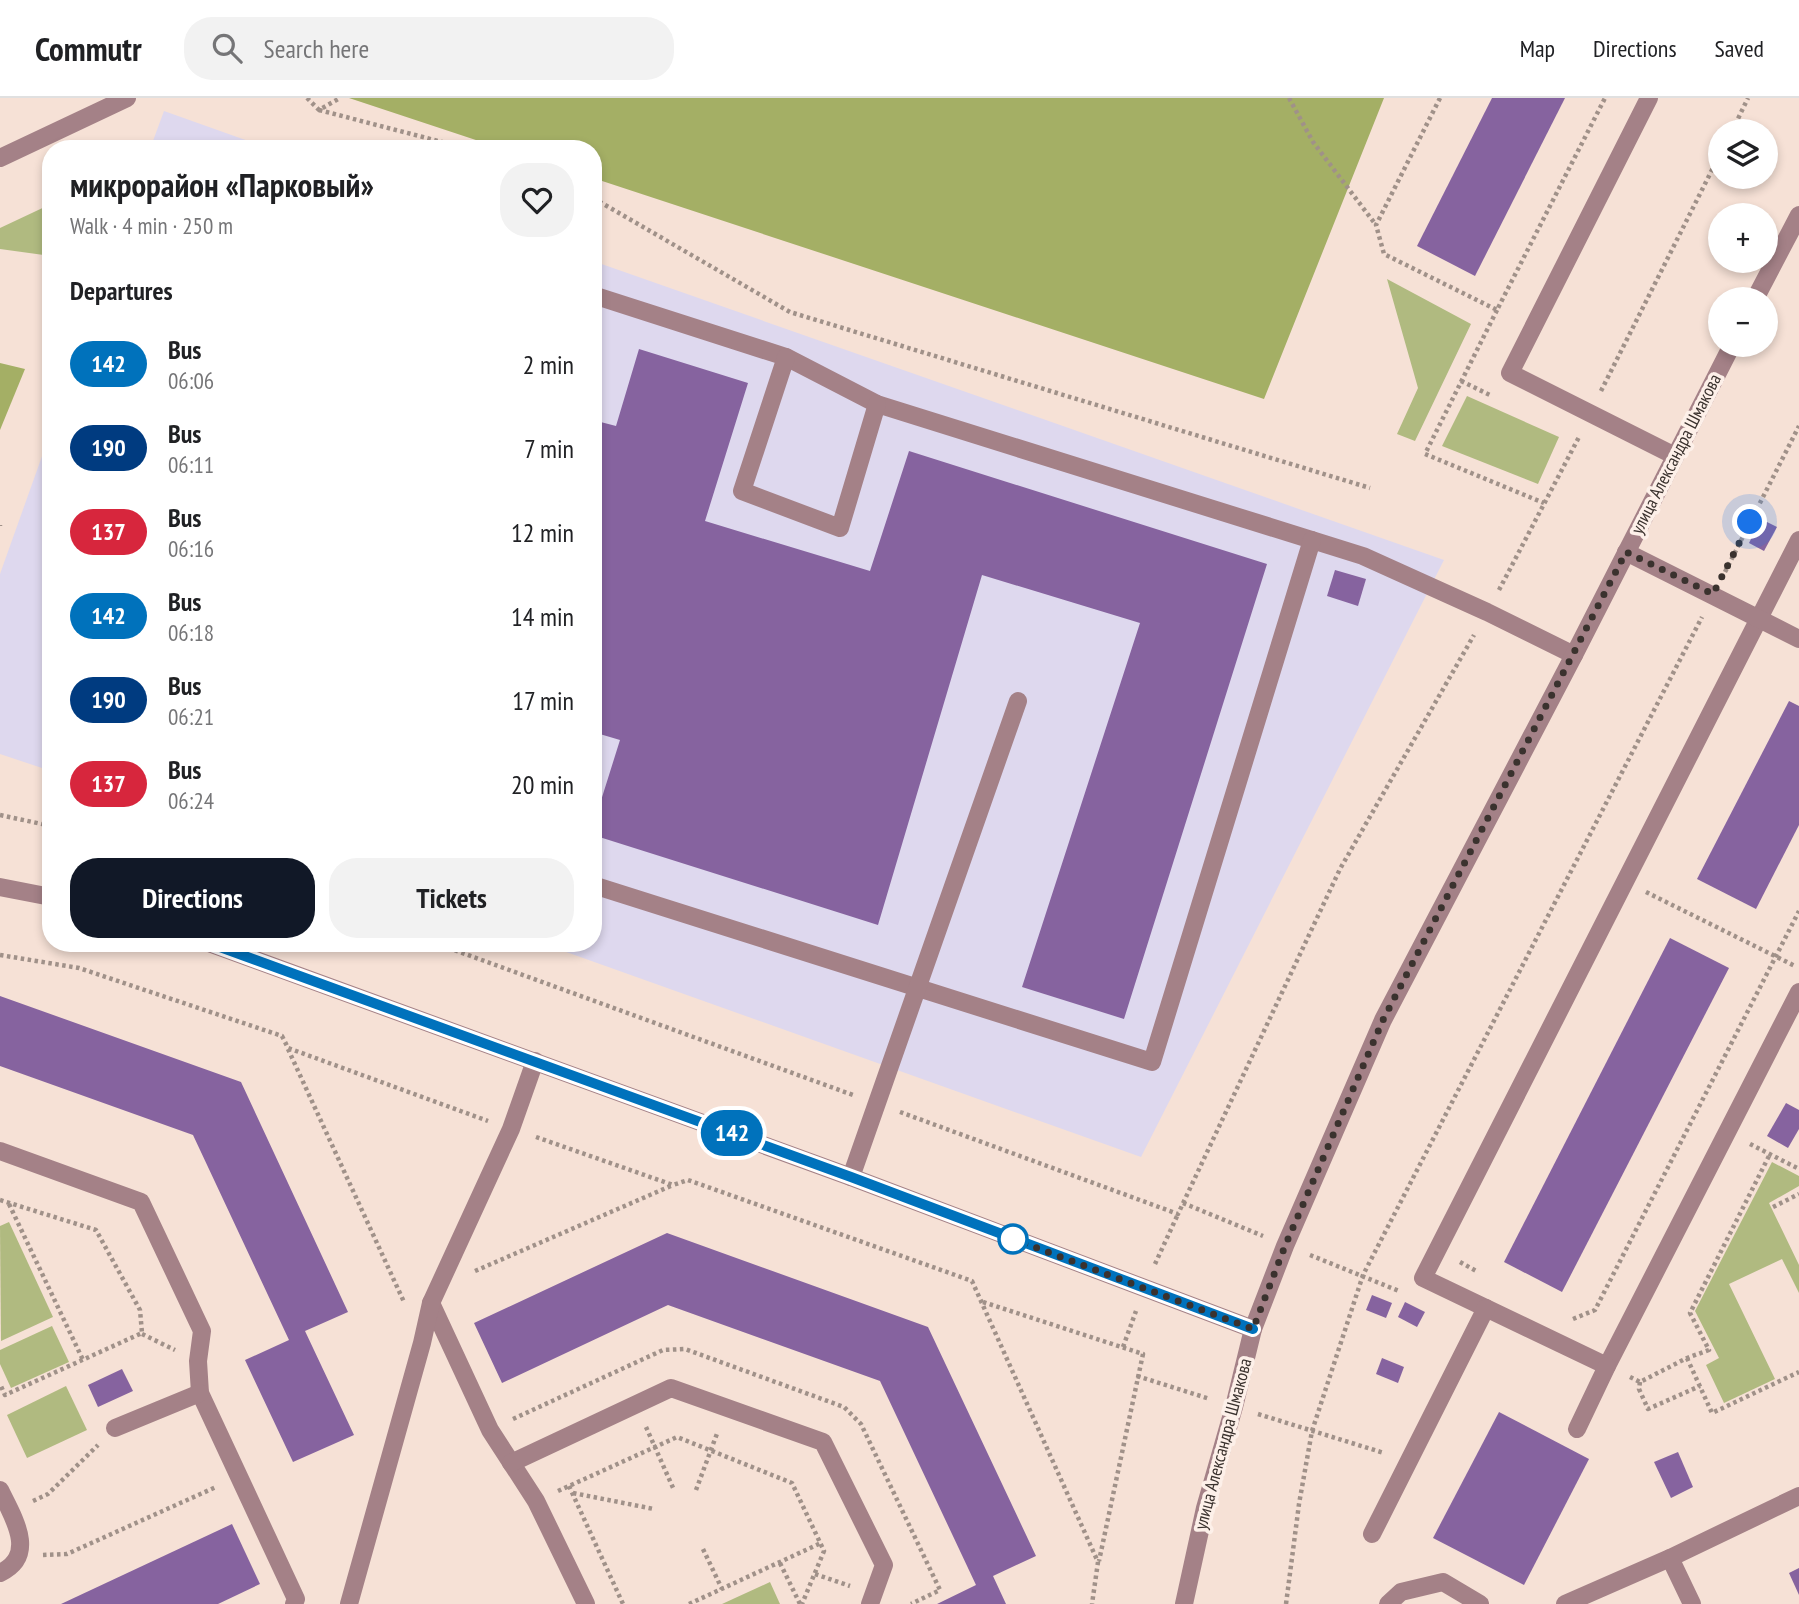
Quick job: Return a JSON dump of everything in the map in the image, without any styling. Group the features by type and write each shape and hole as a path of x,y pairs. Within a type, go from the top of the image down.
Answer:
{"street":[{"path":"0,158 127,98"},
{"path":"1649,98 1510,373 1675,456"},
{"path":"1761,287 1799,215"},
{"path":"602,298 786,357 877,404 1363,556 1488,612 1574,656"},
{"path":"786,357 742,491 840,528 877,404"},
{"name":"улица Александра Шмакова","path":"1184,1604 1205,1508 1253,1329 1285,1246 1383,1020 1574,656 1726,357"},
{"path":"602,889 1152,1062 1312,540"},
{"path":"1607,1366 1423,1279 1799,540"},
{"path":"1626,552 1799,639"},
{"path":"851,1177 1018,701"},
{"path":"0,887 42,895"},
{"path":"234,952 851,1177 1253,1329"},
{"path":"1577,1429 1799,992"},
{"path":"349,1604 431,1303 511,1129 535,1061"},
{"path":"0,1151 141,1202 202,1331 198,1361 200,1393 296,1599 294,1604"},
{"path":"431,1303 490,1430 536,1501 586,1604"},
{"path":"1372,1534 1486,1308"},
{"path":"511,1463 671,1388 823,1442 884,1566 870,1604"},
{"path":"115,1428 200,1393"},
{"path":"0,1490 22,1538 19,1556 0,1573"},
{"path":"1565,1604 1670,1558 1799,1496"},
{"path":"1670,1558 1692,1604"},
{"path":"1388,1604 1401,1592 1443,1581 1480,1604"}],"path":[{"path":"307,98 319,110 434,140"},
{"path":"319,110 340,98"},
{"path":"1289,98 1313,142 1376,225 1384,254 1497,310"},
{"path":"1376,225 1440,98"},
{"path":"1544,503 1424,454 1605,98"},
{"path":"1738,119 1748,98"},
{"path":"602,203 790,313 1370,488"},
{"path":"1286,1604 1298,1504 1312,1431 1363,1275 1799,426"},
{"path":"0,815 42,824"},
{"path":"1625,881 1799,968"},
{"path":"1571,1320 1595,1310 1799,911"},
{"path":"0,955 79,968 282,1036 422,1343"},
{"path":"288,1048 673,1185"},
{"path":"1727,1132 1799,1170"},
{"path":"1640,1382 1709,1350 1690,1314 1770,1154"},
{"path":"439,1287 688,1180 972,1281 1098,1562"},
{"path":"1773,1206 1799,1194"},
{"path":"0,1200 96,1230 140,1310 142,1334 5,1395 0,1384"},
{"path":"9,1203 83,1360"},
{"path":"1460,1262 1485,1275"},
{"path":"982,1301 1143,1354 1098,1562 1092,1604"},
{"path":"1687,1358 1712,1413 1799,1372"},
{"path":"1607,1366 1640,1382"},
{"path":"1137,1376 1409,1461"},
{"path":"1640,1382 1639,1389 1648,1409 1700,1386"},
{"path":"635,1404 674,1490"},
{"path":"696,1490 727,1407"},
{"path":"10,1511 48,1494 115,1428"},
{"path":"536,1501 677,1437 711,1450 792,1483 824,1551 801,1604"},
{"path":"19,1556 67,1554 239,1476"},
{"path":"569,1486 623,1604"},
{"path":"572,1492 654,1509"},
{"path":"689,1604 821,1544"},
{"path":"703,1549 722,1589"},
{"path":"780,1563 801,1604"}],"shaded area":[{"path":"164,111 246,140 153,140"},
{"path":"602,264 1444,560 1141,1157 566,952 602,952"},
{"path":"42,456 42,768 0,754 0,574"}],"green space":[{"path":"349,98 1384,98 1264,399 602,181 602,140 476,140"},
{"path":"42,208 42,255 0,249 0,228"},
{"path":"1387,279 1471,324 1415,441 1397,434 1418,388"},
{"path":"0,363 25,369 0,430"},
{"path":"1467,396 1559,437 1538,484 1442,446"},
{"path":"1772,1162 1799,1176 1799,1186 1769,1203 1799,1265 1799,1293 1782,1259 1729,1284 1775,1379 1724,1403 1706,1365 1719,1358 1695,1311"},
{"path":"9,1222 53,1317 1,1341 0,1226"},
{"path":"52,1326 69,1362 11,1388 0,1364 0,1350"},
{"path":"66,1386 87,1430 27,1458 7,1415"},
{"path":"770,1582 780,1604 722,1604"}],"building":[{"path":"1492,98 1565,98 1475,276 1417,246"},
{"path":"639,349 748,383 705,521 870,571 909,451 1267,564 1124,1019 1022,987 1140,623 982,575 878,925 602,838 602,797 620,740 602,735 602,422 616,426"},
{"path":"1761,519 1777,527 1764,551 1749,543"},
{"path":"1335,570 1366,579 1358,606 1327,596"},
{"path":"1789,701 1799,706 1799,825 1756,909 1697,879"},
{"path":"1670,938 1729,968 1562,1292 1504,1262"},
{"path":"0,996 241,1082 348,1312 305,1331 354,1435 293,1462 245,1360 289,1340 193,1135 0,1066"},
{"path":"1786,1103 1799,1110 1799,1129 1788,1148 1767,1136"},
{"path":"667,1233 928,1327 1036,1556 993,1576 1006,1604 937,1604 976,1585 880,1381 668,1305 502,1383 474,1323"},
{"path":"1372,1295 1392,1303 1386,1318 1366,1310"},
{"path":"1405,1302 1425,1312 1417,1327 1398,1317"},
{"path":"1382,1358 1404,1367 1398,1383 1376,1374"},
{"path":"122,1369 133,1391 98,1407 88,1385"},
{"path":"1499,1412 1589,1459 1524,1585 1433,1538"},
{"path":"1678,1452 1693,1487 1671,1498 1654,1462"},
{"path":"232,1524 260,1584 218,1604 61,1604"},
{"path":"1799,1568 1799,1595 1789,1573"}],"bus line":[{"name":"142","path":"234,952 851,1177 1253,1329"}],"route":[{"path":"1013,1239 1253,1329 1285,1246 1383,1020 1626,552 1713,594 1750,522"}]}
